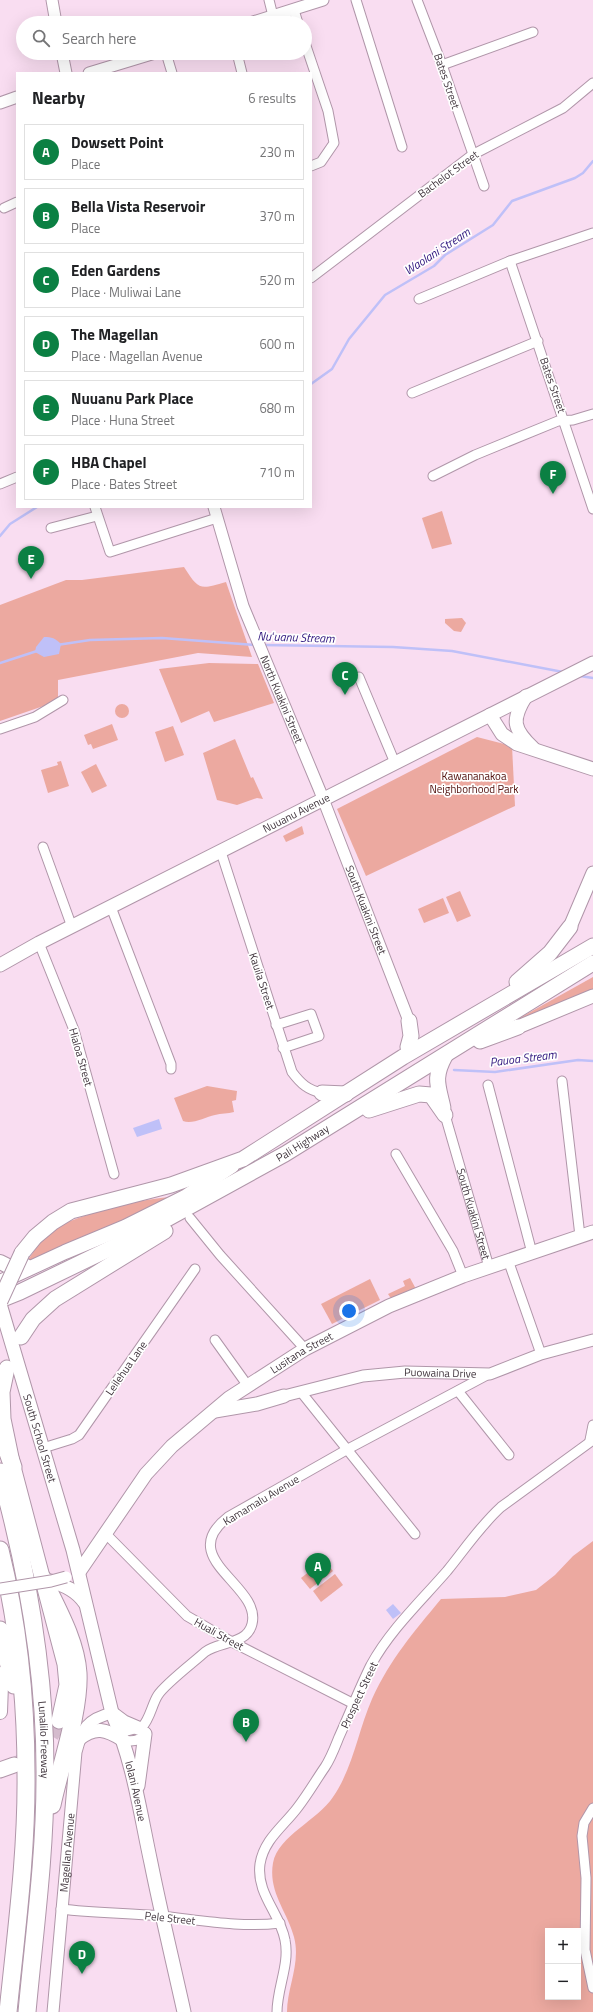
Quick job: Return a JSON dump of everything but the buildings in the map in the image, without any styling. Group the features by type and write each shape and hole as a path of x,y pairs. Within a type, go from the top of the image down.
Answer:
{"highway":[{"path":"364,1082 365,1074 520,980 550,953 570,927"},
{"name":"Pali Highway","path":"243,1159 441,1035 593,946"},
{"name":"Pali Highway","path":"0,1300 20,1292 136,1236 266,1164 341,1120 593,963"},
{"path":"409,1020 418,1029 432,1034"},
{"path":"408,1047 411,1036 409,1020"},
{"path":"461,1046 487,1039 518,1027"},
{"path":"445,1056 439,1067 436,1078 445,1115"},
{"path":"322,1093 346,1094"},
{"path":"341,1120 419,1094 431,1095 436,1100 445,1115"},
{"path":"0,1300 22,1253 35,1237 53,1222 71,1211 171,1185 243,1159"},
{"path":"21,1337 33,1319 54,1299 190,1218 266,1164"},
{"path":"7,1368 2,1392 7,1469 70,1639 78,1674 77,1695 52,1804 41,1866"},
{"name":"Lunalilo Freeway","path":"0,1430 25,1570 39,1661 45,1767 41,1866 27,2012"},
{"name":"Lunalilo Freeway","path":"0,1550 19,1650 26,1748 26,1803 8,2012"},
{"path":"47,1580 65,1664 67,1686 59,1721"},
{"path":"0,1630 18,1704 26,1748"}],"main road":[{"name":"Nuuanu Avenue","path":"0,965 40,943 589,665"},
{"path":"526,696 519,708 516,723 521,736 534,749"},
{"path":"494,713 508,738 521,745 593,769"},
{"path":"570,927 593,873"},
{"path":"518,1027 593,996"},
{"name":"Pali Highway","path":"0,1282 65,1252 125,1227 185,1197 243,1159"},
{"name":"Lusitana Street","path":"79,1572 146,1474 172,1446 229,1398 305,1350 389,1306 463,1276 593,1232"},
{"path":"0,1262 22,1267 48,1261"},
{"name":"South School Street","path":"0,1304 79,1572"},
{"path":"251,1384 259,1393 266,1396 284,1396"},
{"path":"215,1410 257,1404 284,1396"},
{"name":"Iolani Avenue","path":"79,1572 112,1712 121,1736 136,1790 162,1916 184,2012"},
{"path":"47,1580 67,1582 87,1606"},
{"path":"0,1674 0,1712"},
{"path":"112,1712 124,1722 142,1731 139,1783 136,1790"},
{"path":"79,1739 92,1730 100,1729 121,1736"}],"street":[{"path":"52,0 55,16"},
{"path":"269,0 273,16 323,0"},
{"path":"356,0 402,147"},
{"name":"Bates Street","path":"417,0 442,65 484,186"},
{"path":"294,10 296,16"},
{"path":"442,65 532,32"},
{"path":"63,60 66,72"},
{"path":"92,72 132,60"},
{"path":"168,60 172,72"},
{"path":"239,60 242,72"},
{"path":"311,60 328,111 334,143 321,162 312,166"},
{"name":"Bachelot Street","path":"312,277 472,155 563,108 593,83"},
{"path":"0,103 16,97"},
{"path":"4,208 16,202"},
{"path":"419,299 510,261 593,233"},
{"name":"Bates Street","path":"510,261 565,421 593,509"},
{"path":"412,394 538,341"},
{"path":"433,476 475,455 558,421 565,421 593,414"},
{"path":"0,484 16,478"},
{"name":"North Kuakini Street","path":"214,508 243,606 323,800"},
{"path":"51,528 96,512 110,552 217,518"},
{"path":"359,677 395,763"},
{"path":"0,729 35,717 63,700"},
{"name":"South Kuakini Street","path":"323,800 409,1020"},
{"path":"43,847 72,927"},
{"name":"Kauila Street","path":"221,852 292,1072 301,1084 311,1091 322,1093"},
{"path":"111,907 171,1064 171,1069"},
{"name":"Hialoa Street","path":"40,943 74,1030 114,1174"},
{"path":"276,1025 311,1014 319,1036 283,1048"},
{"path":"562,1081 580,1236"},
{"path":"488,1085 532,1253"},
{"name":"South Kuakini Street","path":"445,1115 489,1267"},
{"path":"396,1154 453,1251 463,1276"},
{"path":"190,1218 220,1255 305,1350"},
{"path":"508,1260 541,1354"},
{"name":"Leilehua Lane","path":"43,1448 72,1439 84,1430 195,1269"},
{"path":"215,1340 251,1384"},
{"name":"Puowaina Drive","path":"284,1396 363,1376 405,1372 490,1374 541,1354 593,1340"},
{"name":"Kamamalu Avenue","path":"142,1731 158,1694 213,1646 232,1642 246,1635 252,1624 250,1605 211,1551 210,1544 214,1530 228,1517 348,1449 490,1374"},
{"path":"458,1391 509,1455"},
{"path":"302,1392 415,1534"},
{"path":"592,1440 593,1425"},
{"name":"Prospect Street","path":"277,2012 277,2000 286,1961 286,1941 280,1923 270,1908 262,1888 260,1870 262,1855 270,1838 297,1808 326,1766 372,1664 393,1634 466,1548 479,1529 501,1507 592,1440"},
{"name":"Huali Street","path":"106,1534 187,1616 232,1642 354,1704"},
{"path":"67,1582 79,1572"},
{"path":"0,1589 47,1580"},
{"name":"Magellan Avenue","path":"53,2012 72,1777 79,1739 87,1725 98,1717 112,1712"},
{"path":"121,1736 131,1741 139,1739 142,1731"},
{"path":"593,1808 587,1818 582,1836 586,1878 585,1950 593,1988"},
{"name":"Pele Street","path":"61,1909 162,1916 216,1922 266,1925 280,1923"}],"green space":[{"path":"442,511 452,544 432,549 422,518"},
{"path":"184,567 193,580 200,586 205,587 226,582 252,657 198,653 58,680 58,701 0,721 0,605 66,580 82,580"},
{"path":"462,618 466,623 461,632 454,631 445,623 445,619"},
{"path":"209,663 258,664 274,703 214,722 209,711 181,723 159,669"},
{"path":"119,704 125,704 129,708 129,714 125,718 119,718 115,714 115,708"},
{"path":"112,724 118,740 93,749 91,744 88,745 84,735"},
{"path":"173,726 184,755 165,762 155,732"},
{"name":"Kawananakoa Neighborhood Park","path":"477,737 512,746 515,806 366,876 337,809"},
{"path":"235,739 251,778 253,777 263,799 257,798 237,805 217,800 203,753"},
{"path":"61,761 69,786 48,793 41,770 58,765 57,762"},
{"path":"96,764 107,786 92,793 81,772"},
{"path":"302,826 304,834 286,842 283,836"},
{"path":"460,891 471,916 457,922 446,897"},
{"path":"443,898 449,913 424,923 418,909"},
{"path":"593,977 593,991 516,1020"},
{"path":"207,1086 237,1091 236,1100 232,1101 234,1112 217,1114 190,1122 183,1121 174,1098"},
{"path":"173,1197 166,1202 24,1265 44,1238 53,1230 64,1224 111,1208 145,1200"},
{"path":"410,1278 416,1289 392,1300 388,1294 405,1286 403,1281"},
{"path":"370,1279 380,1300 332,1324 321,1304"},
{"path":"593,1541 593,2012 287,2012 289,1993 295,1966 296,1947 291,1928 273,1883 273,1863 276,1853 282,1845 290,1836 326,1805 340,1786 346,1774 367,1711 379,1684 403,1646 441,1599 505,1597 536,1590 555,1575 573,1556"},
{"path":"324,1560 333,1571 310,1589 301,1578"},
{"path":"335,1574 343,1585 321,1602 313,1591"}],"water":[{"path":"44,637 53,638 61,644 59,654 44,657 35,652 36,647"},
{"path":"159,1119 162,1129 137,1137 133,1128"},
{"path":"393,1604 401,1613 393,1619 386,1610"}],"waterway":[{"name":"Waolani Stream","path":"312,383 332,369 349,339 385,295 434,266 445,255 493,225 512,201 575,178 583,173 593,161"},
{"name":"Waolani Stream","path":"0,536 10,524 35,508"},
{"name":"Nuʻuanu Stream","path":"57,645 90,640 162,638 255,645"},
{"name":"Nuʻuanu Stream","path":"262,645 393,647 452,651 563,672"},
{"name":"Nuʻuanu Stream","path":"0,663 37,651"},
{"name":"Nuʻuanu Stream","path":"580,676 593,678"},
{"name":"Pauoa Stream","path":"454,1070 495,1072 578,1060 593,1061"}],"tunnel":[{"path":"16,1764 31,1756 42,1747 51,1736 59,1721"}],"place":[{"name":"HBA Chapel","path":"553,494"},
{"name":"Nuuanu Park Place","path":"31,579"},
{"name":"Eden Gardens","path":"345,695"},
{"name":"Dowsett Point","path":"318,1586"},
{"name":"Bella Vista Reservoir","path":"246,1742"},
{"name":"The Magellan","path":"82,1974"}]}
